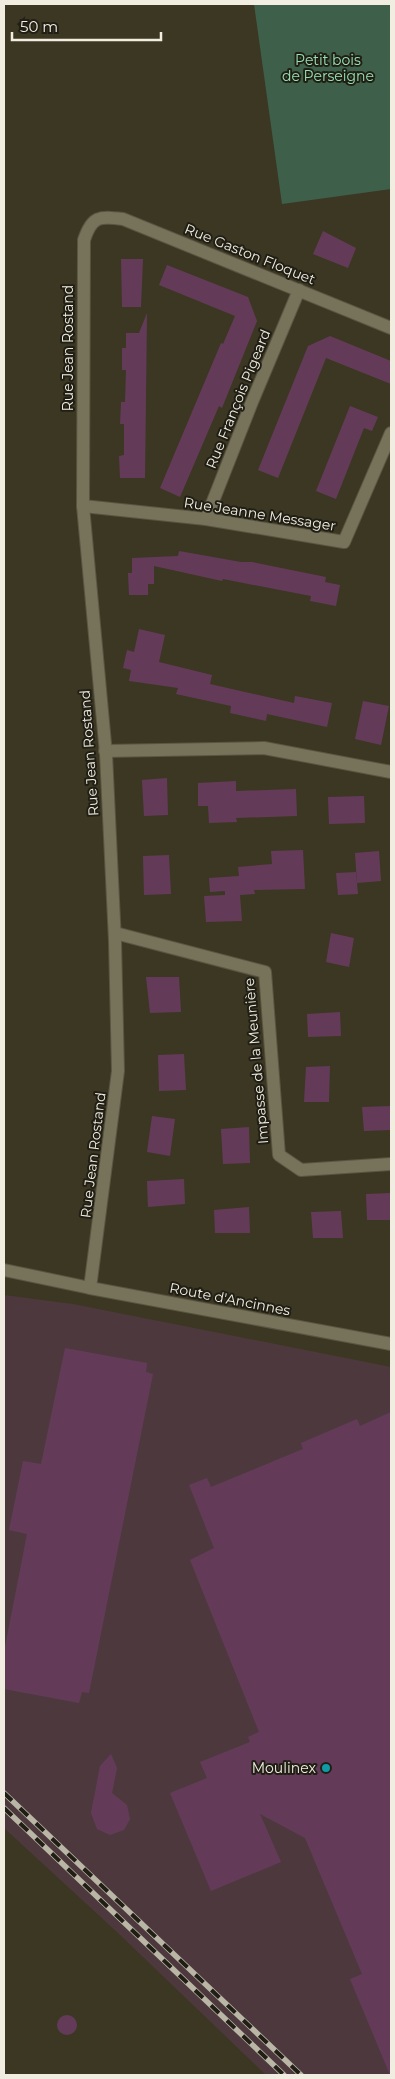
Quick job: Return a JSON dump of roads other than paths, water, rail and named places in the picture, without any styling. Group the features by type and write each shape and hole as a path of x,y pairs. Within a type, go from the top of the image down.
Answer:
{"street":[{"name":"Rue Gaston Floquet","path":"96,219 106,216 123,219 391,328"},
{"name":"Rue Jean Rostand","path":"90,1288 118,1071 115,933 105,751 83,506 84,240 88,227 96,219"},
{"name":"Rue François Pigeard","path":"206,519 299,290"},
{"name":"Rue Jeanne Messager","path":"83,506 206,519 344,542 391,433"},
{"path":"105,751 264,748 391,772"},
{"name":"Impasse de la Meunière","path":"115,933 265,972 279,1154 301,1170 391,1164"},
{"name":"Route d'Ancinnes","path":"4,1270 90,1288 391,1344"}],"railway":[{"path":"4,1793 301,2075"},
{"path":"4,1808 284,2075"}],"place":[{"name":"Moulinex","path":"326,1768"}],"park label":[{"name":"Petit bois de Perseigne","path":"328,68"}]}
